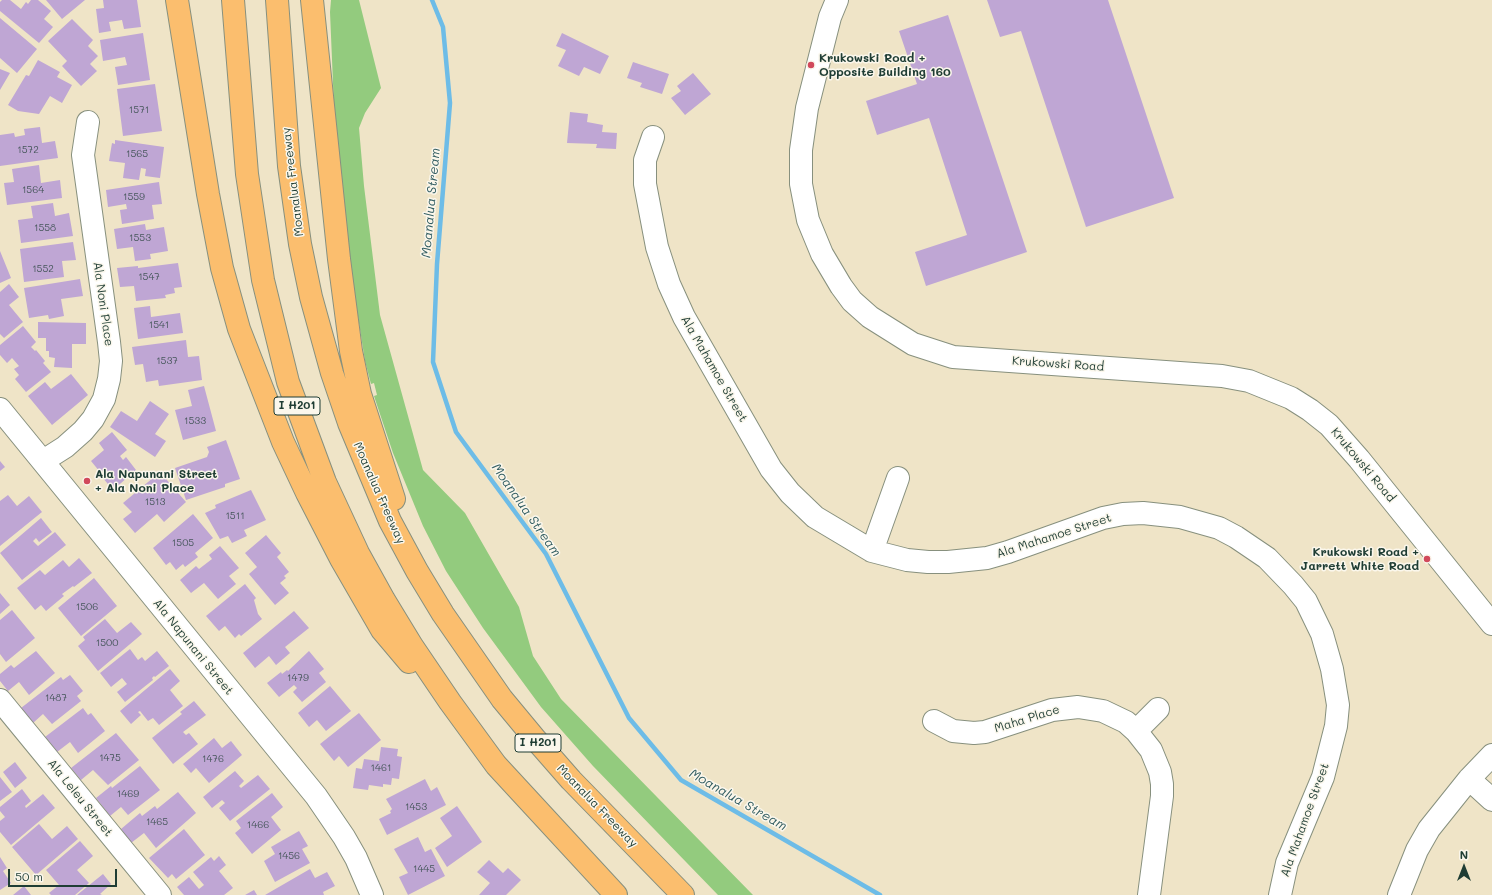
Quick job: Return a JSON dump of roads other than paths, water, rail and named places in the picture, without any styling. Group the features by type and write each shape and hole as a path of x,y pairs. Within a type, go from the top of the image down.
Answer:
{"highway":[{"path":"177,0 208,194 222,268 238,329 280,435 341,558 382,630 496,765"},
{"name":"I H201","path":"233,0 244,144 254,227 274,331 288,382 325,482 358,553 412,646 496,765 616,895"},
{"name":"Moanalua Freeway","path":"277,0 289,166 300,244 317,323 332,373 358,448 390,521 417,571 472,657 502,699 571,780 682,895"},
{"path":"312,0 338,259 351,351 360,394 417,571"},
{"path":"318,71 320,0"}],"street":[{"name":"Krukowski Road","path":"837,0 830,17 807,108 801,150 801,184 808,220 822,254 841,286 852,301 870,318 913,344 953,357 1222,376 1249,381 1291,398 1310,410 1334,431 1492,624"},
{"name":"Ala Noni Place","path":"43,461 65,447 83,431 99,409 109,379 109,342 83,155 88,122"},
{"name":"Ala Mahamoe Street","path":"653,138 645,160 645,184 651,222 663,269 684,318 779,480 814,517 872,551 907,560 928,562 967,560 1008,552 1103,518 1123,514 1180,517 1219,528 1241,540 1267,558 1306,601 1322,634 1334,676 1338,705 1336,726 1323,777 1287,863 1280,895"},
{"name":"Ala Napunani Street","path":"0,409 98,531 316,796 347,842 372,895"},
{"path":"872,551 898,478"},
{"name":"Ala Leleu Street","path":"0,700 160,895"},
{"name":"Maha Place","path":"934,721 953,731 974,733 985,732 1052,710 1078,707 1103,711 1126,722 1136,731 1151,750 1160,772 1162,784 1162,796 1149,895"},
{"path":"1136,731 1158,709"},
{"path":"1478,772 1492,740"},
{"path":"1399,895 1417,850 1429,829 1492,755"},
{"path":"1478,772 1492,800"}],"waterway":[{"name":"Moanalua Stream","path":"432,0 443,27 450,103 437,264 433,362 456,432 546,554 629,718 681,780 880,895"}],"place":[{"name":"Krukowski Road + Opposite Building 160","path":"811,65"},
{"name":"Ala Napunani Street + Ala Noni Place","path":"87,481"},
{"name":"Krukowski Road + Jarrett White Road","path":"1427,559"}]}
